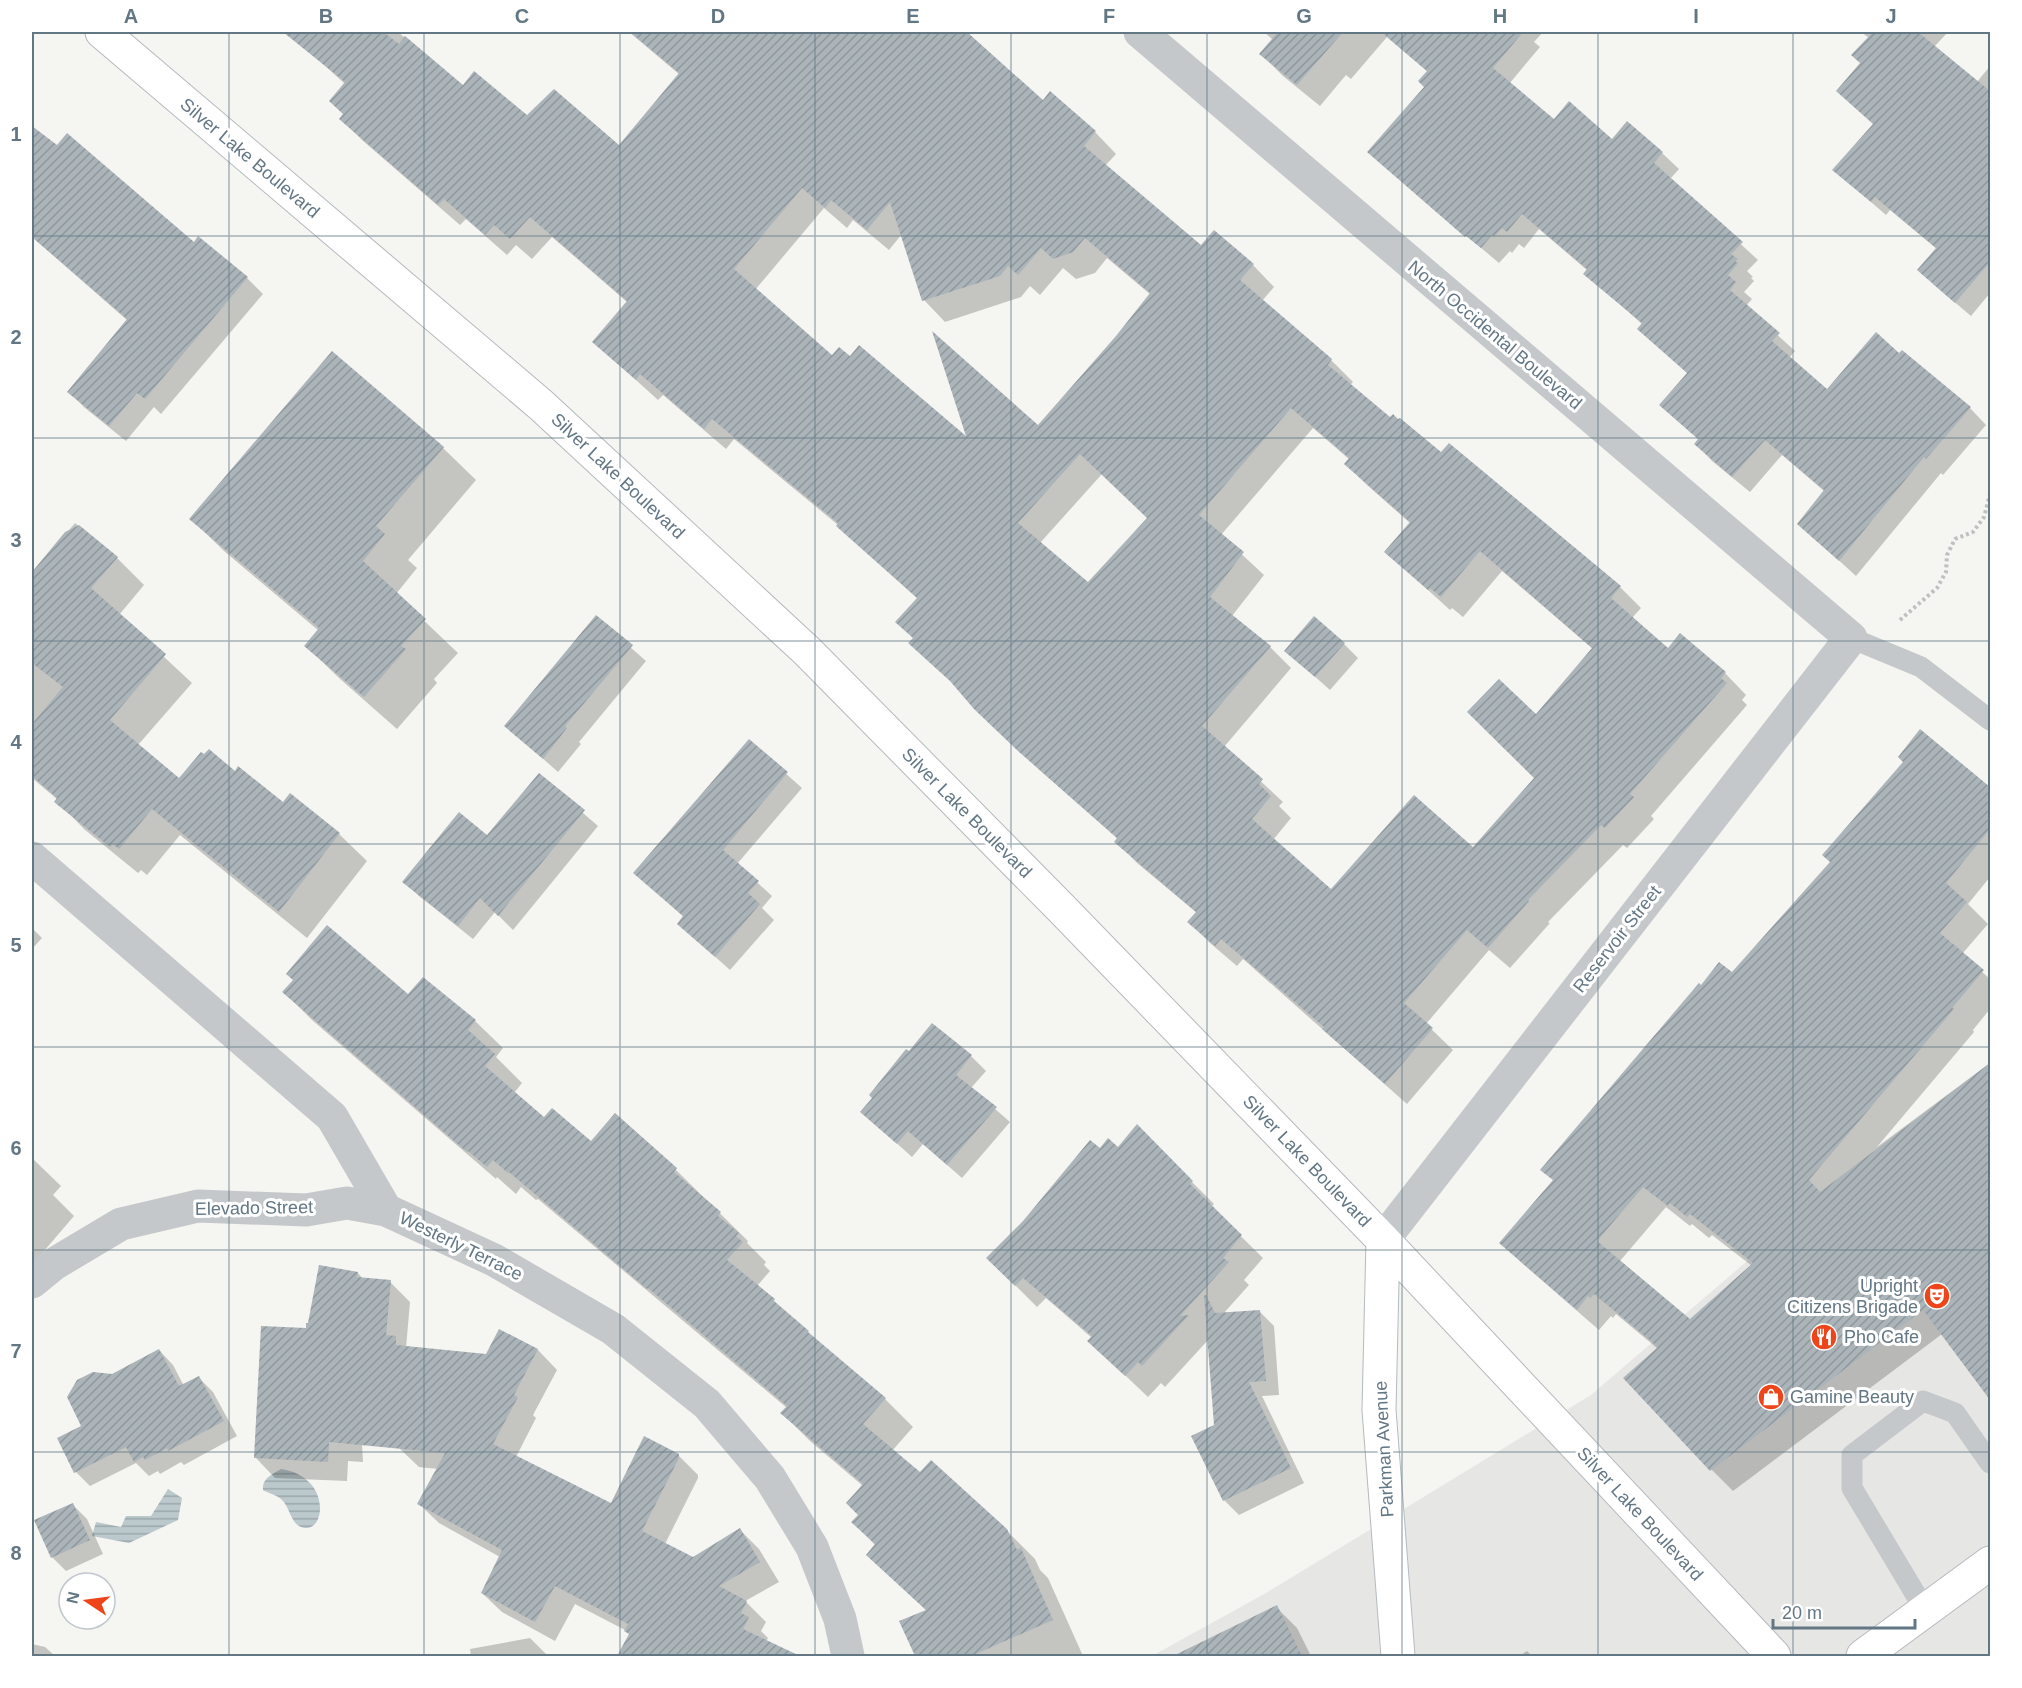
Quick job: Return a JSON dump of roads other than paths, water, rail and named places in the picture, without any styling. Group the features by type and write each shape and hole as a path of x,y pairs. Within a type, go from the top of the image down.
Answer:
{"main road":[{"name":"Silver Lake Boulevard","path":"102,32 542,405 807,651 1061,908 1383,1240 1774,1656"},
{"name":"Parkman Avenue","path":"1383,1240 1379,1410 1398,1656"},
{"path":"1863,1656 1990,1563"}],"street":[{"name":"North Occidental Boulevard","path":"1140,32 1851,638"},
{"name":"Reservoir Street","path":"1383,1240 1851,638"},
{"name":"Westerly Terrace","path":"32,858 332,1116 386,1210 494,1260 613,1329 707,1404 770,1478 812,1547 840,1619 848,1656"},
{"name":"Elevado Street","path":"32,1282 54,1264 121,1224 198,1206 306,1210 347,1203 386,1210"}],"lane":[{"path":"1851,638 1921,667 1990,720"},
{"path":"1914,1618 1852,1488 1852,1455 1923,1401 1955,1413 1990,1464"}],"place":[{"name":"Upright Citizens Brigade","path":"1937,1296"},
{"name":"Pho Cafe","path":"1824,1337"},
{"name":"Gamine Beauty","path":"1771,1397"}]}
